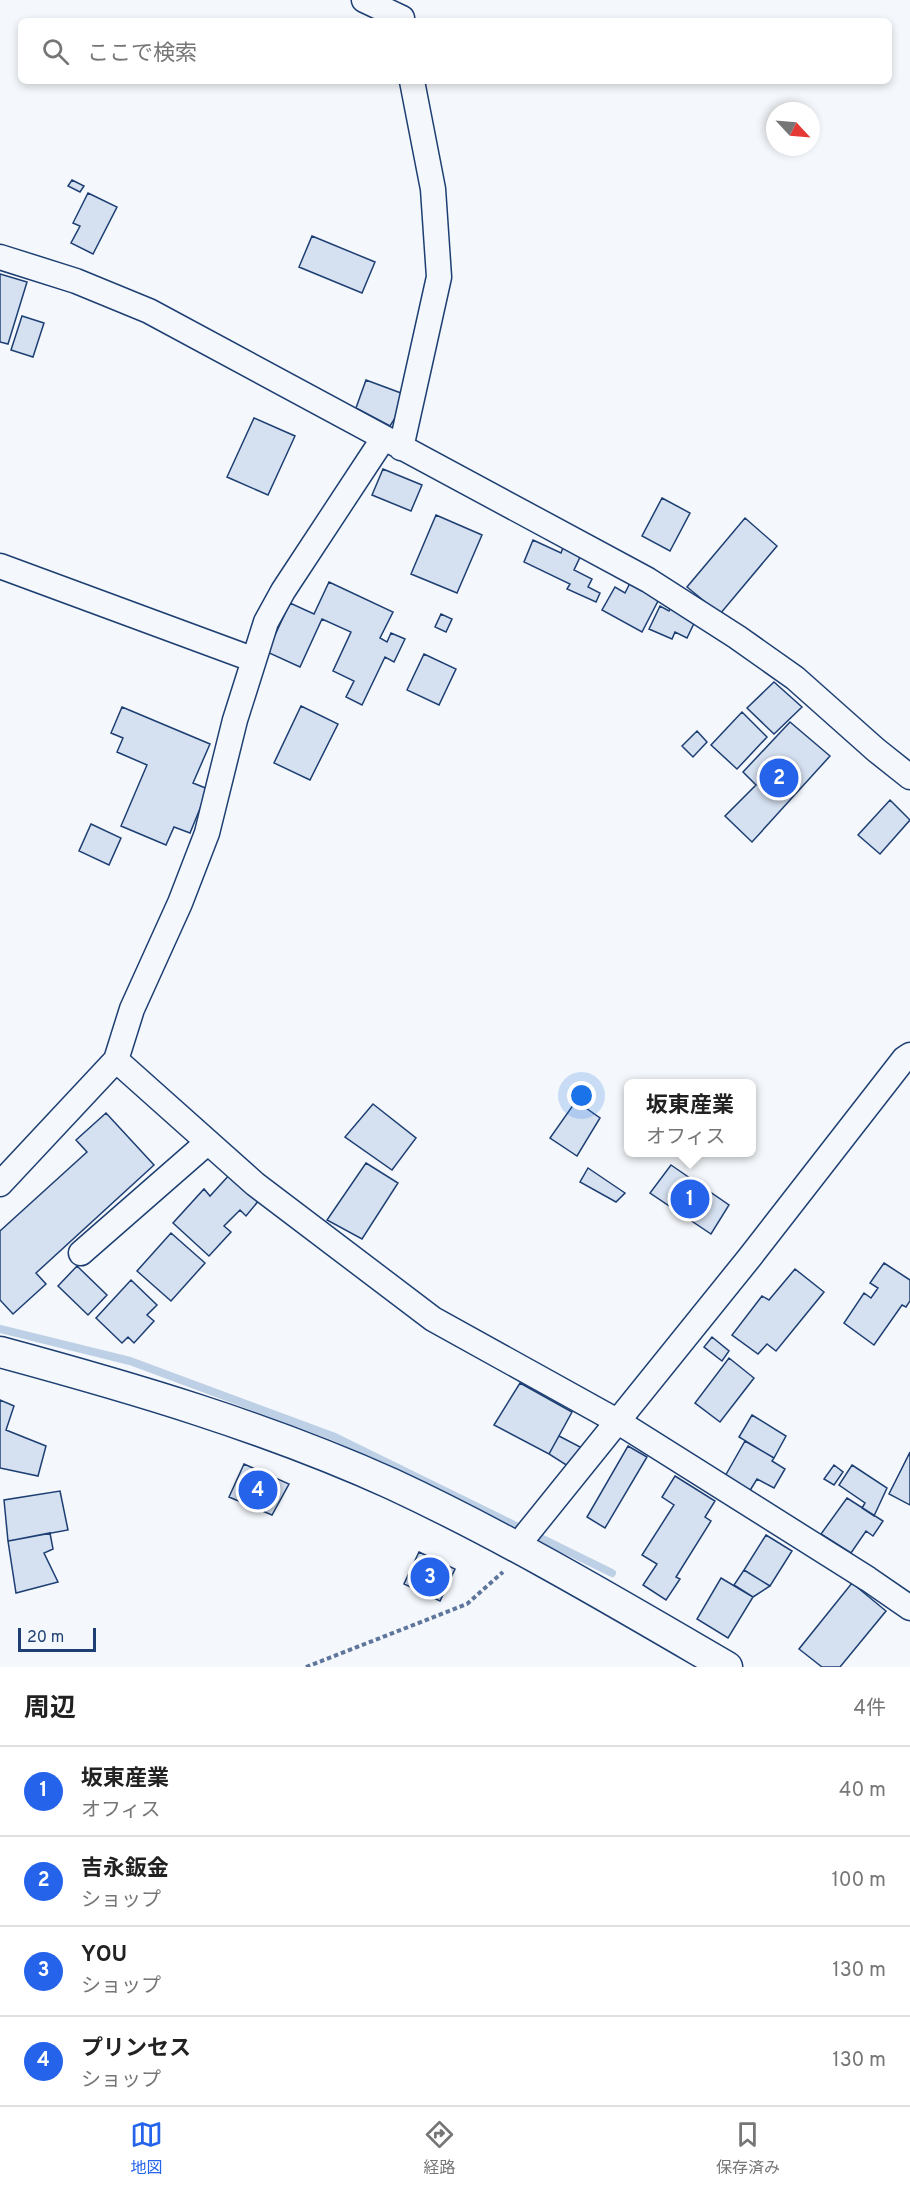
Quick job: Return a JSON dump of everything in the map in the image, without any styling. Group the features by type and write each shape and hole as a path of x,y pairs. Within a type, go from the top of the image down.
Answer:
{"street":[{"path":"364,0 402,13"},
{"path":"0,1184 116,1060 132,1009 180,903 207,833 252,659 266,622 283,591 392,443 439,276 433,189 413,84"},
{"path":"0,257 75,281 149,311 648,580 737,637 795,678 909,774"},
{"path":"0,566 252,659"},
{"path":"526,1537 750,1257 851,1124 904,1059 910,1055"},
{"path":"116,1060 255,1184 433,1319 617,1421 868,1578 910,1608"},
{"path":"81,1253 207,1142"},
{"path":"0,1352 136,1389 291,1443 526,1537 727,1667"}],"path":[{"path":"306,1667 467,1604 505,1570 526,1537"}],"building":[{"path":"72,180 84,186 80,192 68,186"},
{"path":"88,193 117,207 93,254 71,243 80,226 73,223"},
{"path":"312,236 375,262 362,293 299,267"},
{"path":"0,274 27,282 8,344 0,342"},
{"path":"22,316 44,323 33,357 11,350"},
{"path":"366,380 409,396 390,426 356,408"},
{"path":"254,418 295,436 268,495 227,477"},
{"path":"383,469 422,485 411,511 372,495"},
{"path":"662,498 690,513 670,551 642,536"},
{"path":"436,515 482,535 457,593 411,574"},
{"path":"745,518 777,546 720,614 687,587"},
{"path":"533,540 561,553 564,545 582,553 574,570 592,579 588,587 600,593 596,602 567,589 570,584 524,562"},
{"path":"329,582 393,612 380,638 387,642 391,633 405,639 394,662 385,657 362,705 346,697 354,681 333,671 351,632 322,619 300,667 267,652 290,603 314,614"},
{"path":"630,583 659,599 642,632 602,610 615,587 625,593"},
{"path":"672,605 697,617 687,638 675,632 672,639 649,629 660,606 669,611"},
{"path":"441,614 452,619 446,632 435,627"},
{"path":"424,654 456,669 439,705 407,690"},
{"path":"774,682 802,707 774,734 747,708"},
{"path":"301,706 338,724 310,780 274,763"},
{"path":"122,707 210,744 193,783 208,789 190,833 174,827 166,845 121,826 147,765 117,752 123,738 111,733"},
{"path":"742,712 767,737 737,769 711,745"},
{"path":"790,722 830,756 752,842 725,816 756,785 743,772"},
{"path":"697,731 707,742 693,757 682,746"},
{"path":"890,800 910,820 880,854 858,835"},
{"path":"91,824 121,838 109,865 79,851"},
{"path":"576,1101 600,1118 577,1156 550,1138"},
{"path":"373,1104 416,1138 392,1170 345,1137"},
{"path":"106,1113 154,1165 36,1273 46,1284 13,1314 0,1300 0,1231 87,1152 76,1140"},
{"path":"366,1163 398,1183 362,1239 327,1220"},
{"path":"671,1165 729,1205 711,1234 650,1193"},
{"path":"588,1168 625,1193 616,1202 580,1182"},
{"path":"231,1173 260,1199 246,1216 240,1210 224,1226 231,1232 209,1256 173,1223 204,1189 210,1196"},
{"path":"171,1233 205,1263 171,1301 137,1271"},
{"path":"884,1263 910,1280 910,1301 906,1307 902,1305 874,1345 844,1323 864,1293 871,1298 878,1288 870,1283"},
{"path":"77,1266 107,1295 88,1315 58,1286"},
{"path":"795,1269 824,1292 776,1351 767,1344 758,1354 732,1335 762,1296 769,1300"},
{"path":"131,1280 157,1305 147,1315 154,1321 134,1343 128,1337 122,1343 96,1318"},
{"path":"712,1337 729,1351 722,1361 704,1347"},
{"path":"729,1358 754,1378 720,1422 695,1403"},
{"path":"520,1383 572,1412 549,1454 494,1425"},
{"path":"0,1400 14,1406 6,1430 46,1446 38,1476 0,1468"},
{"path":"752,1415 786,1436 774,1458 739,1437"},
{"path":"559,1436 584,1449 571,1468 549,1454"},
{"path":"745,1441 774,1458 772,1461 785,1469 774,1488 757,1479 746,1497 724,1478"},
{"path":"628,1446 647,1457 605,1528 587,1517"},
{"path":"910,1452 910,1505 889,1494"},
{"path":"244,1464 289,1484 272,1515 229,1497"},
{"path":"834,1465 843,1472 834,1485 824,1479"},
{"path":"852,1465 887,1488 874,1516 862,1508 865,1503 839,1485"},
{"path":"675,1476 715,1501 705,1517 711,1521 676,1577 680,1579 666,1600 643,1585 657,1564 642,1555 674,1505 662,1497"},
{"path":"60,1491 68,1530 8,1541 4,1500"},
{"path":"847,1498 883,1521 873,1536 866,1531 851,1553 821,1534"},
{"path":"50,1533 53,1549 44,1553 58,1582 16,1593 8,1541"},
{"path":"766,1535 792,1551 770,1586 744,1570"},
{"path":"419,1552 455,1569 440,1601 404,1584"},
{"path":"744,1570 770,1586 753,1597 734,1585"},
{"path":"721,1578 753,1597 728,1638 697,1619"},
{"path":"852,1583 886,1611 840,1667 822,1667 799,1649"}],"waterway":[{"path":"0,1329 130,1361 335,1437 612,1573"}],"place":[{"name":"吉永鈑金","path":"779,778"},
{"name":"坂東産業","path":"690,1199"},
{"name":"プリンセス","path":"258,1490"},
{"name":"YOU","path":"430,1577"}]}
